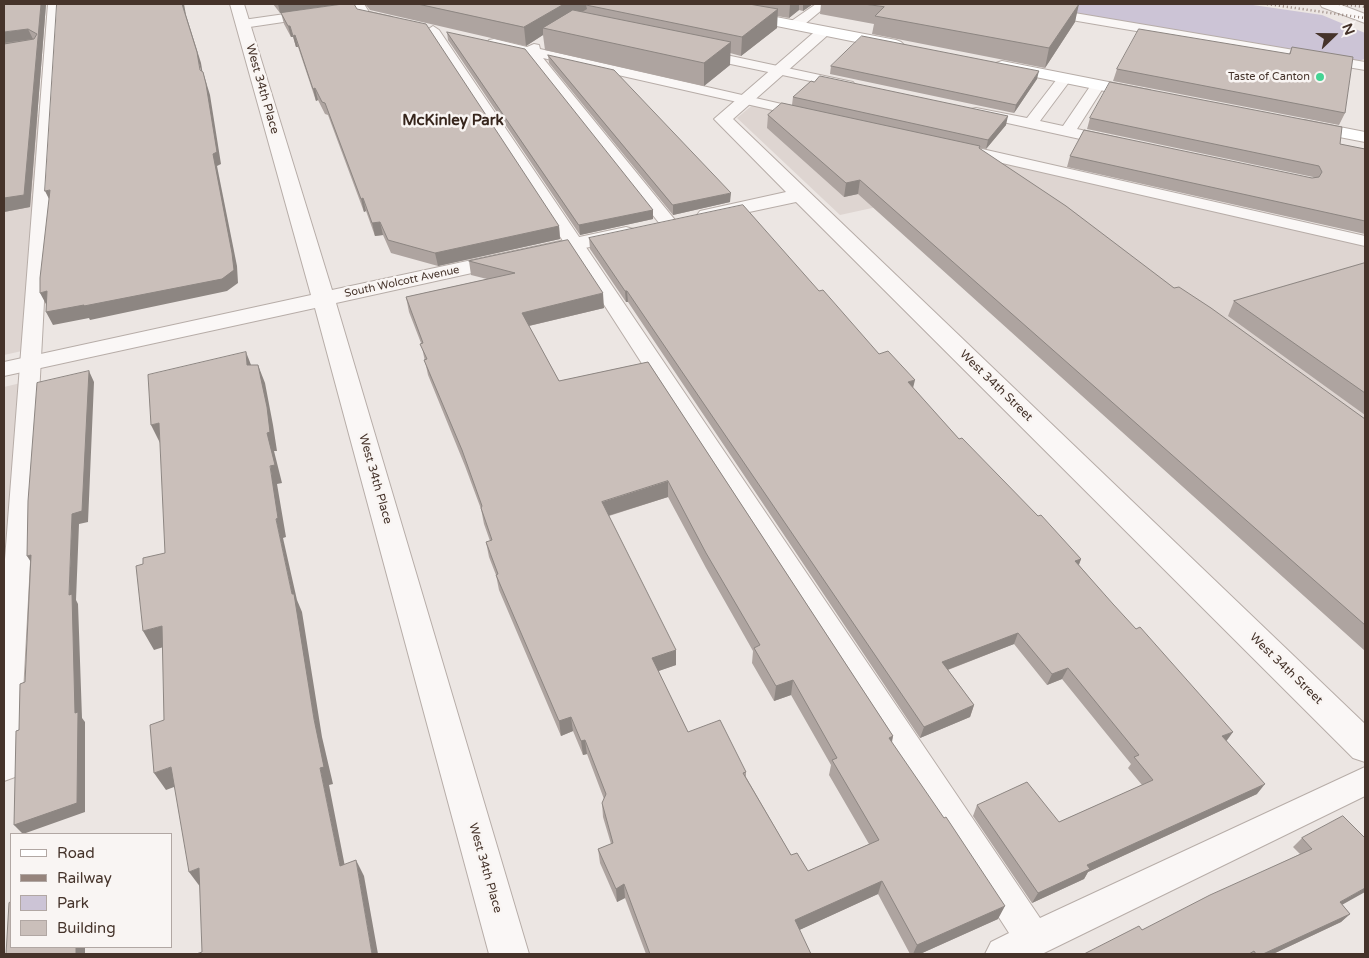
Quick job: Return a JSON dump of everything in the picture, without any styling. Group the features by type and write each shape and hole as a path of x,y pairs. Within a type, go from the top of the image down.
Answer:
{"main road":[{"path":"687,4 911,48"},
{"path":"988,63 1155,96"},
{"path":"1289,122 1365,137"}],"street":[{"path":"1326,4 1365,20"},
{"name":"West 34th Place","path":"240,14 324,299 509,954"},
{"name":"West 34th Street","path":"824,31 723,119 1365,747"},
{"name":"South Wolcott Avenue","path":"4,369 801,195"}],"lane":[{"path":"4,767 54,4"},
{"path":"795,25 823,4"},
{"path":"1001,4 1365,66"},
{"path":"356,7 364,15 427,29 575,245 1034,940"},
{"path":"240,14 322,13"},
{"path":"482,41 819,117"},
{"path":"530,51 546,41"},
{"path":"687,50 861,88"},
{"path":"530,51 669,224"},
{"path":"1030,124 1066,78"},
{"path":"1067,132 1098,85"},
{"path":"964,110 1125,144"},
{"path":"944,145 1365,241"},
{"path":"992,156 1027,182"},
{"path":"1003,954 1365,781"}],"shaded area":[{"path":"756,102 1365,241 1365,428 1019,176 840,215 737,118"},
{"path":"48,113 31,349 4,355 4,120"},
{"path":"29,381 4,766 4,387"}],"green space":[{"path":"1019,4 1246,4 1322,15 1365,33 1365,59 1354,62"}],"building":[{"path":"4,4 41,4 24,195 4,198 4,44 34,39 37,34 28,29 4,32"},
{"path":"57,4 182,4 197,52 200,70 203,72 206,84 217,152 213,154 232,253 234,270 222,279 46,312 47,291 40,293 40,278 50,190 45,191"},
{"path":"354,4 357,9 426,24 559,226 435,253 388,240 380,222 372,223 325,103 322,102 315,88 313,89 295,35 293,36 290,26 288,26 281,13"},
{"path":"418,4 564,4 524,27"},
{"path":"749,4 778,9 742,37 586,5"},
{"path":"864,4 1079,4 1049,48 875,16 884,7"},
{"path":"573,10 731,42 704,63 543,28"},
{"path":"1139,29 1290,54 1292,47 1353,57 1345,113 1117,69"},
{"path":"447,32 525,49 653,210 579,225"},
{"path":"862,36 1039,71 1016,105 831,66"},
{"path":"548,55 614,70 731,193 673,205"},
{"path":"820,76 1008,116 988,140 793,97 811,81 814,82"},
{"path":"1110,82 1342,127 1340,144 1365,149 1365,221 1070,156 1084,130 1312,178 1319,177 1322,172 1319,166 1090,118"},
{"path":"782,103 980,146 979,148 1066,206 1174,288 1179,287 1211,308 1365,419 1365,625 860,180 846,183 768,115"},
{"path":"743,205 819,291 823,290 879,354 888,351 915,380 908,382 959,439 962,438 1038,516 1041,515 1081,559 1075,561 1136,629 1140,627 1233,732 1222,736 1265,784 1087,865 1090,869 1038,893 977,805 1027,782 1059,822 1153,780 1134,757 1139,755 1068,668 1052,674 1018,633 942,662 974,705 924,727 589,238"},
{"path":"568,240 603,293 522,313 559,381 648,362 893,736 889,738 944,818 946,817 1005,906 917,945 882,881 795,920 811,954 650,954 624,884 616,889 598,849 613,843 602,803 606,794 585,740 581,741 571,717 559,721 496,575 498,574 486,542 492,540 481,508 482,506 462,450 424,360 427,359 420,344 423,343 406,297 515,273 469,261","holes":["668,481 706,553 760,645 754,648 776,686 793,680 837,758 832,760 879,840 808,871 797,853 791,855 743,773 746,772 720,720 688,732 652,658 676,650 602,502"]},
{"path":"1365,263 1365,393 1234,301"},
{"path":"246,352 247,365 258,365 267,407 270,432 267,433 275,465 270,466 278,518 276,519 292,594 294,594 314,719 324,767 320,768 340,866 356,860 372,954 196,954 202,952 199,868 189,872 171,767 154,773 150,725 164,720 162,626 143,631 136,566 143,564 143,558 165,553 159,423 151,425 148,375"},
{"path":"89,371 82,511 72,514 69,595 72,594 75,713 78,712 77,803 14,825 16,731 19,730 20,684 25,682 31,555 27,556 28,501 37,383"},
{"path":"1343,816 1365,838 1365,888 1340,902 1350,914 1263,954 1256,954 1254,951 1249,954 1084,954 1139,926 1142,930 1210,895 1312,849 1302,838"},
{"path":"9,903 10,948 76,948 76,954 6,954"}],"railway":[{"path":"1267,4 1365,18"},
{"path":"1339,4 1365,7"}],"place":[{"name":"Taste of Canton","path":"1320,77"}],"district":[{"name":"McKinley Park","path":"453,121"}]}
